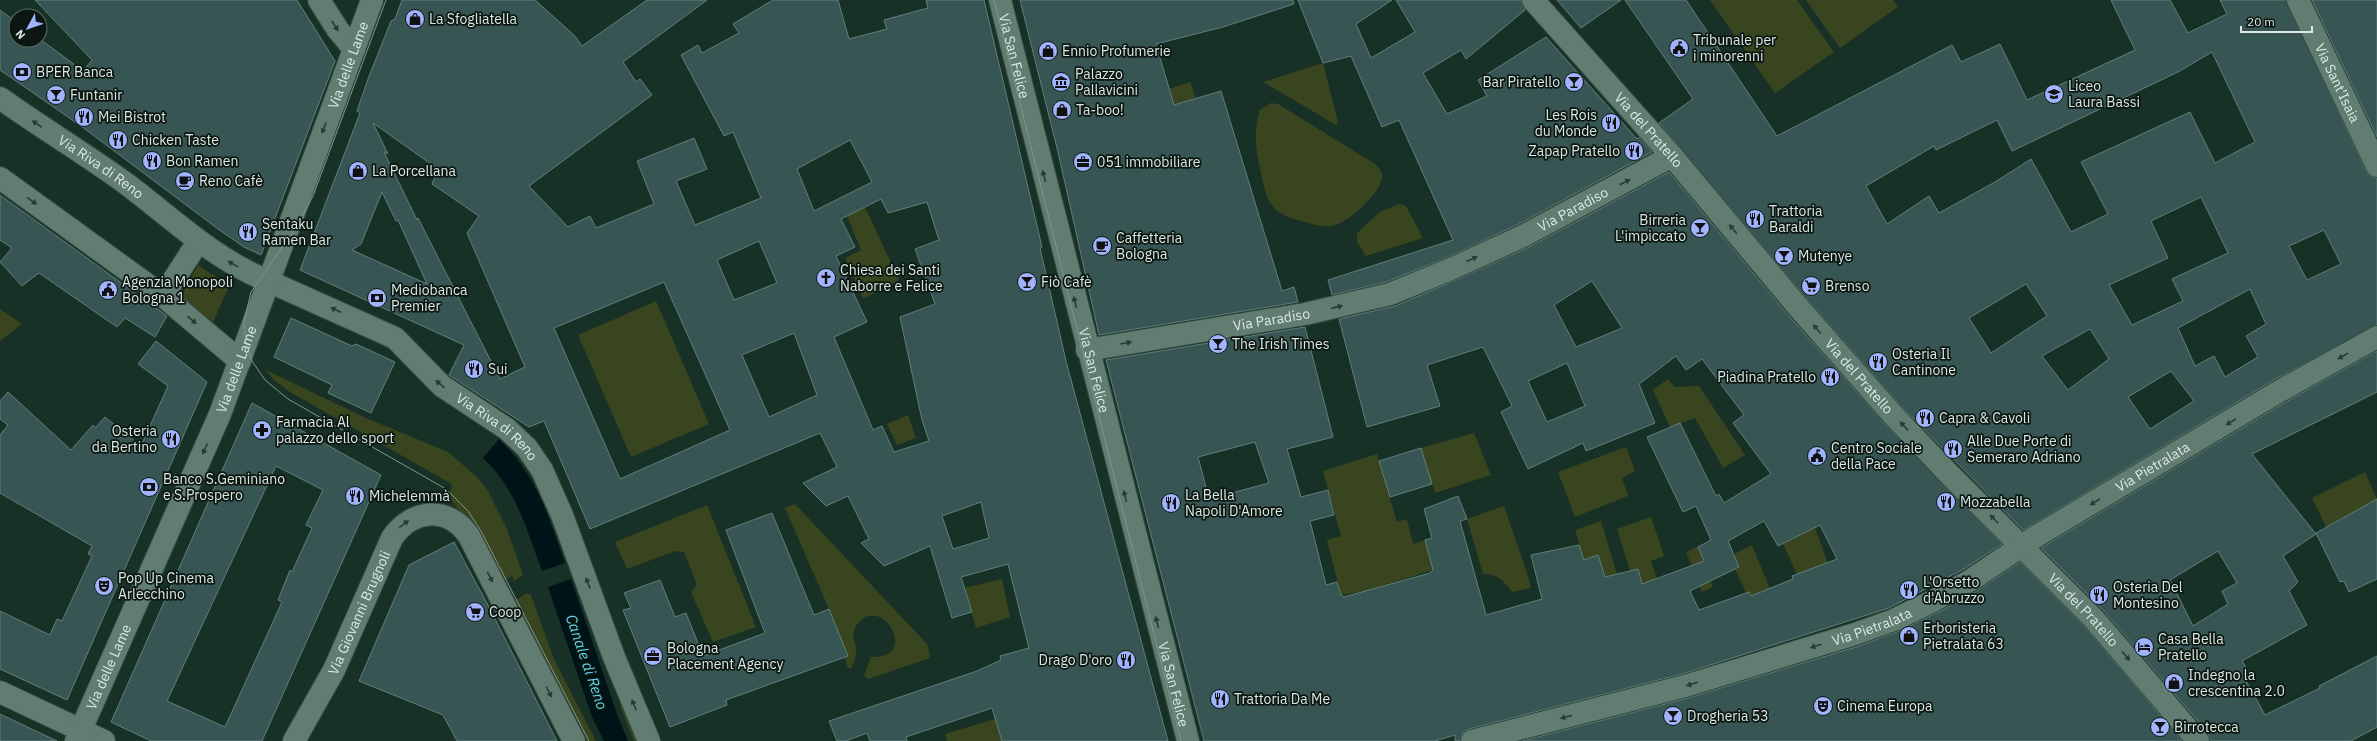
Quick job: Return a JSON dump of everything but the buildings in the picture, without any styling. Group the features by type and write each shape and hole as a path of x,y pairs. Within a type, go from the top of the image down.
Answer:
{"street":[{"path":"319,0 338,30 354,49"},
{"name":"Via delle Lame","path":"78,735 220,414 372,0"},
{"name":"Via San Felice","path":"1000,0 1188,741"},
{"name":"Via del Pratello","path":"1533,0 1672,156 1793,301 1894,416 2100,626 2198,741"},
{"name":"Via Sant'Isaia","path":"2298,0 2377,166"},
{"name":"Via Riva di Reno","path":"0,98 128,185 198,242 236,266 395,338 442,386 507,429 527,448 542,470 562,515 614,657 649,741"},
{"name":"Via Paradiso","path":"1088,350 1305,314 1390,294 1449,265 1541,227 1672,156"},
{"path":"0,178 163,296 240,361"},
{"path":"163,296 198,242"},
{"name":"Via Pietralata","path":"1472,741 1685,686 1855,634 1935,600 2278,392 2377,337"},
{"name":"Via Giovanni Brugnoli","path":"294,741 334,670 382,556 392,538 406,522 423,514 444,516 460,525 472,542 574,741"},
{"path":"0,692 78,735 104,741"}],"green space":[{"path":"1710,0 1797,0 1834,52 1775,93"},
{"path":"1806,0 1893,0 1898,7 1840,48"},
{"path":"1323,63 1338,122 1336,125 1263,82"},
{"path":"1190,82 1196,98 1174,105 1169,89"},
{"path":"1271,103 1278,104 1375,164 1380,170 1382,174 1378,188 1365,204 1349,218 1335,225 1320,226 1285,216 1278,212 1273,206 1263,184 1256,141 1256,125 1260,110"},
{"path":"1399,204 1406,206 1423,238 1366,256 1357,242 1357,233 1380,212"},
{"path":"865,207 899,280 863,299 845,258 861,250 847,216"},
{"path":"198,265 229,286 213,322 180,297"},
{"path":"656,301 709,424 631,457 578,335"},
{"path":"0,309 22,324 0,341"},
{"path":"266,370 366,418 448,452 477,477 488,491 507,529 523,575 514,581 512,576 501,582 468,521 449,498 452,485 290,392 273,379"},
{"path":"1668,379 1675,387 1699,386 1745,455 1723,468 1695,418 1670,427 1653,390"},
{"path":"908,415 916,438 897,445 887,424"},
{"path":"1474,433 1491,475 1435,493 1421,448"},
{"path":"1626,447 1635,471 1622,478 1628,496 1575,517 1558,472"},
{"path":"1377,454 1397,522 1407,519 1413,544 1425,540 1433,570 1365,591 1341,595 1327,540 1341,536 1323,471"},
{"path":"2365,472 2377,499 2326,527 2312,498"},
{"path":"795,504 928,645 930,658 868,679 864,676 871,657 886,655 894,648 895,639 892,629 885,621 876,616 866,617 856,626 854,630 856,655 851,668 848,668 829,609 785,508"},
{"path":"707,505 756,627 713,642 691,592 697,585 684,552 675,551 627,569 615,542"},
{"path":"1504,506 1531,588 1512,592 1500,578 1483,574 1467,519"},
{"path":"1651,517 1664,556 1651,561 1661,591 1646,596 1638,569 1630,571 1617,529"},
{"path":"1601,521 1624,597 1613,600 1598,555 1584,560 1575,530"},
{"path":"1815,528 1829,566 1797,574 1783,544"},
{"path":"1752,545 1770,589 1748,597 1735,569 1739,567 1734,554"},
{"path":"1698,547 1713,587 1702,592 1686,552"},
{"path":"1002,579 1010,617 976,628 964,588"},
{"path":"527,593 531,595 554,659 596,741 583,741 512,603"},
{"path":"614,682 639,741 634,741 622,711"},
{"path":"995,719 1002,741 947,741 945,734"}],"water":[{"path":"499,439 523,467 540,497 565,563 542,571 512,496 504,483 483,458"},
{"name":"Canale di Reno","path":"571,579 618,717 628,741 604,741 592,717 548,587"}],"tram line":[{"path":"386,0 313,196 297,226 251,292 244,322 246,343 252,361 265,380 288,399 446,489 468,511 481,531 589,741"},
{"path":"994,0 1181,741"}],"place":[{"name":"La Sfogliatella","path":"415,19"},
{"name":"Tribunale per i minorenni","path":"1679,48"},
{"name":"Ennio Profumerie","path":"1048,51"},
{"name":"BPER Banca","path":"22,72"},
{"name":"Palazzo Pallavicini","path":"1061,82"},
{"name":"Bar Piratello","path":"1574,82"},
{"name":"Liceo Laura Bassi","path":"2054,94"},
{"name":"Funtanir","path":"56,95"},
{"name":"Ta-boo!","path":"1062,110"},
{"name":"Mei Bistrot","path":"84,117"},
{"name":"Les Rois du Monde","path":"1611,123"},
{"name":"Chicken Taste","path":"118,140"},
{"name":"Zapap Pratello","path":"1634,151"},
{"name":"Bon Ramen","path":"152,161"},
{"name":"051 immobiliare","path":"1083,162"},
{"name":"La Porcellana","path":"358,171"},
{"name":"Reno Cafè","path":"185,181"},
{"name":"Trattoria Baraldi","path":"1755,219"},
{"name":"Birreria L'impiccato","path":"1700,228"},
{"name":"Sentaku Ramen Bar","path":"248,232"},
{"name":"Caffetteria Bologna","path":"1102,246"},
{"name":"Mutenye","path":"1784,256"},
{"name":"Chiesa dei Santi Naborre e Felice","path":"826,278"},
{"name":"Fiò Cafè","path":"1027,282"},
{"name":"Brenso","path":"1811,286"},
{"name":"Agenzia Monopoli Bologna 1","path":"108,290"},
{"name":"Mediobanca Premier","path":"377,298"},
{"name":"The Irish Times","path":"1218,344"},
{"name":"Osteria Il Cantinone","path":"1878,362"},
{"name":"Sui","path":"474,369"},
{"name":"Piadina Pratello","path":"1830,377"},
{"name":"Capra & Cavoli","path":"1925,418"},
{"name":"Farmacia Al palazzo dello sport","path":"262,430"},
{"name":"Osteria da Bertino","path":"171,439"},
{"name":"Alle Due Porte di Semeraro Adriano","path":"1953,449"},
{"name":"Centro Sociale della Pace","path":"1817,456"},
{"name":"Banco S.Geminiano e S.Prospero","path":"149,487"},
{"name":"Michelemmà","path":"355,496"},
{"name":"Mozzabella","path":"1946,502"},
{"name":"La Bella Napoli D'Amore","path":"1171,503"},
{"name":"Pop Up Cinema Arlecchino","path":"104,586"},
{"name":"L'Orsetto d'Abruzzo","path":"1909,590"},
{"name":"Osteria Del Montesino","path":"2099,595"},
{"name":"Coop","path":"475,612"},
{"name":"Erboristeria Pietralata 63","path":"1909,636"},
{"name":"Casa Bella Pratello","path":"2144,647"},
{"name":"Bologna Placement Agency","path":"653,656"},
{"name":"Drago D'oro","path":"1126,660"},
{"name":"Indegno la crescentina 2.0","path":"2174,683"},
{"name":"Trattoria Da Me","path":"1220,699"},
{"name":"Cinema Europa","path":"1823,706"},
{"name":"Drogheria 53","path":"1673,716"},
{"name":"Birrotecca","path":"2160,727"}]}
